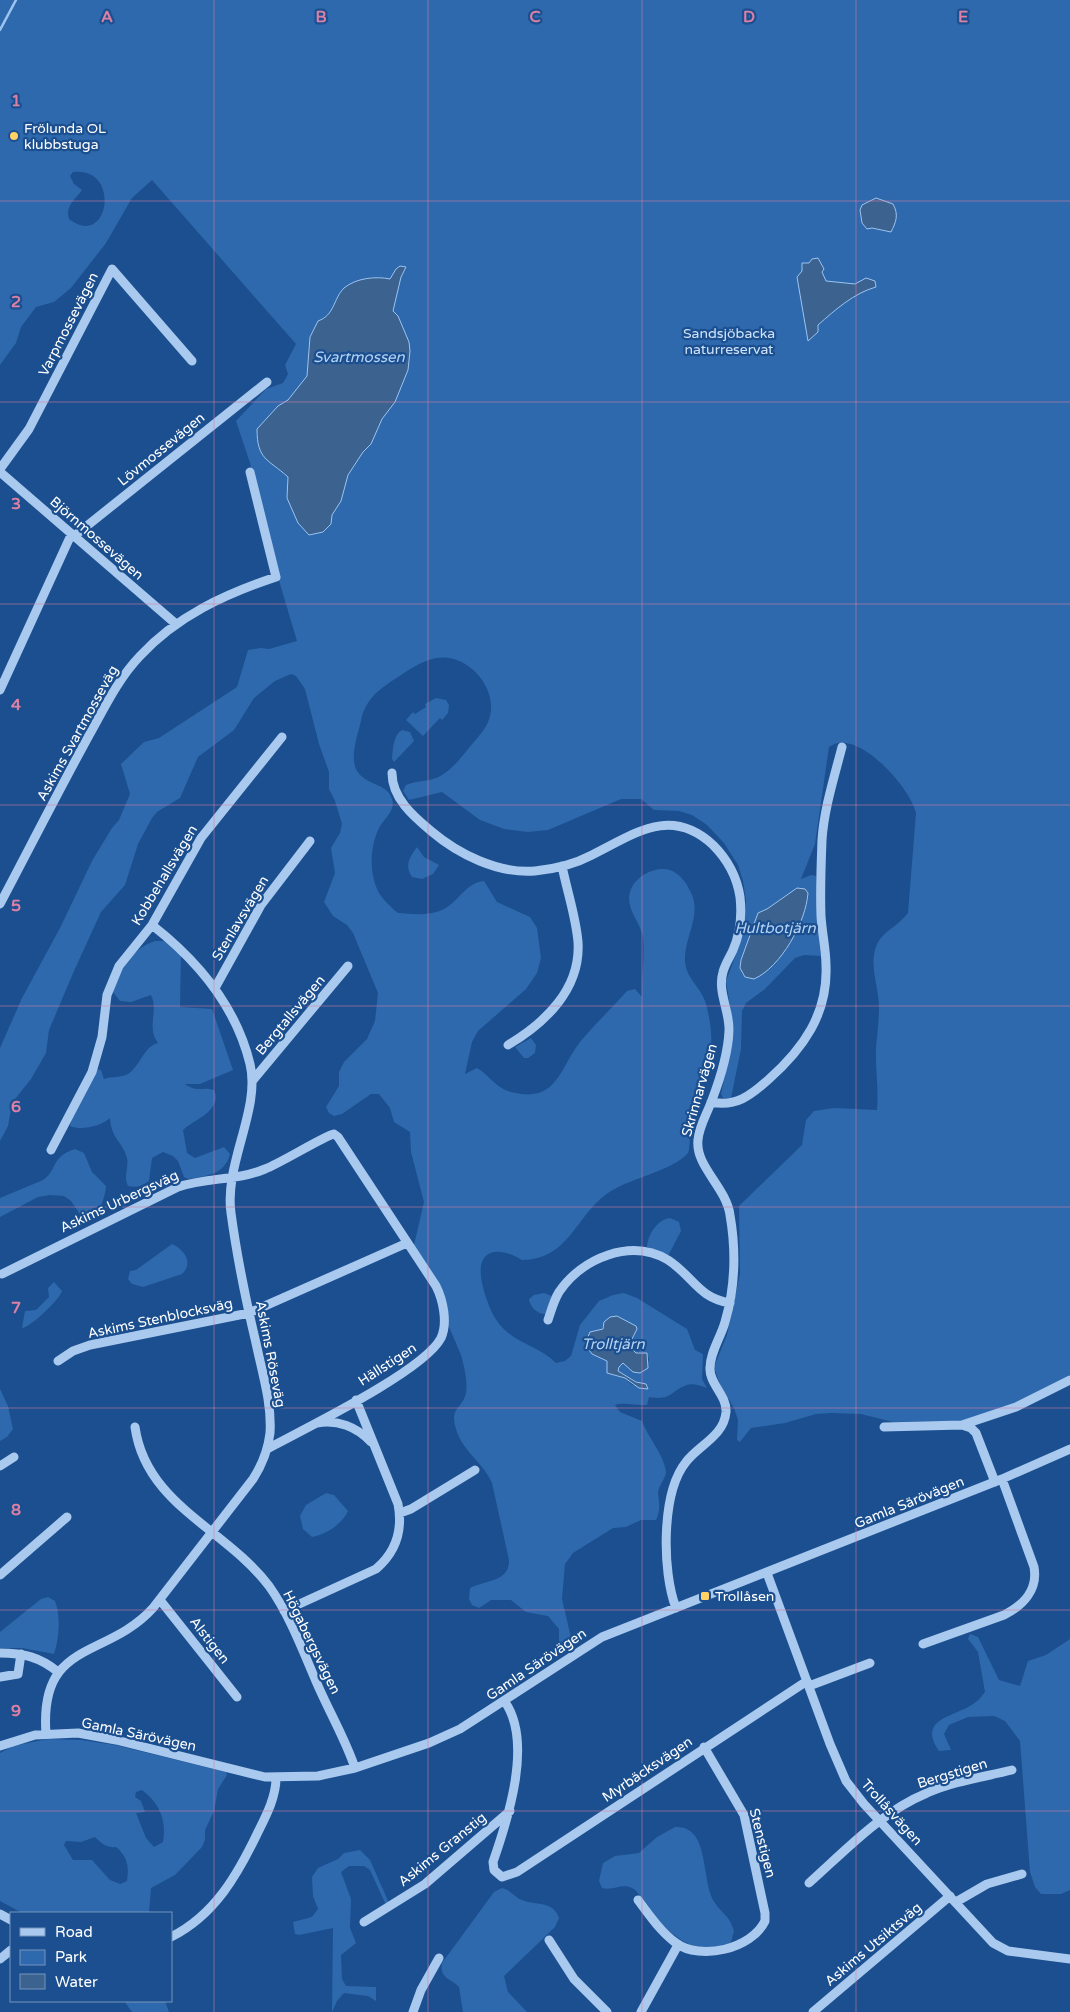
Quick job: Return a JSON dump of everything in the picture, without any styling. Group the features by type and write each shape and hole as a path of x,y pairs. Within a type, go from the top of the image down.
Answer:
{"street":[{"name":"Varpmossevägen","path":"0,470 29,429 112,269 192,361"},
{"name":"Lövmossevägen","path":"0,690 72,536 267,382"},
{"name":"Björnmossevägen","path":"0,470 72,536 176,624"},
{"name":"Askims Svartmosseväg","path":"0,904 113,693 140,655 176,624 222,597 276,578 250,472"},
{"name":"Kobbehallsvägen","path":"50,1150 92,1072 100,1046 107,996 119,966 152,924 201,838 282,737"},
{"path":"711,1102 727,1104 739,1102 761,1086 801,1048 820,1012 826,974 821,901 822,838 832,781 842,747"},
{"name":"Skrinnarvägen","path":"392,773 394,788 405,807 426,828 453,848 480,861 512,870 531,871 562,866 591,856 642,829 667,826 686,829 708,840 728,864 738,889 740,915 736,943 722,977 722,991 729,1028 723,1064 711,1102 700,1126 697,1144 701,1159 721,1188 729,1208 734,1262 730,1303 710,1369 713,1381 725,1401 724,1421 716,1434 684,1463 677,1478 671,1502 667,1554 671,1594 676,1608"},
{"name":"Stenlavsvägen","path":"215,988 261,905 310,841"},
{"path":"508,1045 531,1032 551,1014 563,996 576,966 577,934 562,866"},
{"name":"Askims Röseväg","path":"46,1734 46,1701 50,1685 58,1672 70,1660 136,1624 160,1600 253,1479 267,1449 270,1435 269,1409 231,1216 232,1179 253,1080 250,1064 238,1029 215,988 184,951 152,924"},
{"name":"Bergtallsvägen","path":"253,1080 348,966"},
{"name":"Askims Urbergsväg","path":"2,1274 178,1187 206,1180 232,1179 254,1174 334,1134"},
{"name":"Hällstigen","path":"267,1449 356,1400 422,1359 436,1345 443,1332 444,1315 438,1291 341,1140 334,1134"},
{"name":"Askims Stenblocksväg","path":"58,1361 74,1351 90,1345 249,1313 407,1243"},
{"path":"548,1320 558,1293 578,1271 601,1257 624,1252 649,1253 662,1257 710,1298 730,1303"},
{"path":"884,1427 962,1425 1016,1407 1070,1380"},
{"path":"284,1611 376,1569 383,1563 395,1545 400,1526 400,1513 391,1485 356,1400"},
{"path":"311,1425 330,1422 344,1424 365,1436 374,1446"},
{"path":"923,1644 1004,1615 1016,1608 1031,1591 1035,1578 1034,1566 976,1433 971,1428 962,1425"},
{"name":"Högabergsvägen","path":"135,1427 142,1457 157,1484 236,1550 258,1573 284,1611 355,1768"},
{"name":"Gamla Särövägen","path":"0,1746 24,1738 46,1734 93,1735 276,1778 318,1776 355,1768 442,1738 505,1702 584,1646 622,1628 767,1573 998,1481 1070,1449"},
{"path":"0,1466 14,1457"},
{"path":"400,1513 411,1509 474,1470"},
{"path":"0,1575 67,1517"},
{"name":"Trollåsvägen","path":"767,1573 845,1779 880,1820 997,1947 1008,1951 1070,1959"},
{"name":"Alstigen","path":"160,1600 237,1697"},
{"path":"0,1653 21,1654 38,1658 58,1672"},
{"path":"0,1677 18,1674 21,1654"},
{"name":"Myrbäcksvägen","path":"510,1811 493,1862 494,1870 502,1877 517,1872 704,1747 808,1683 870,1663"},
{"path":"505,1702 513,1718 516,1748 515,1783 510,1811"},
{"name":"Stenstigen","path":"678,1945 704,1951 729,1947 743,1942 763,1924 765,1913 744,1815 704,1747"},
{"name":"Bergstigen","path":"809,1883 880,1820 904,1804 938,1789 1012,1770"},
{"path":"172,1936 201,1917 234,1878 263,1823 272,1801 276,1778"},
{"name":"Askims Granstig","path":"364,1922 425,1884 510,1811"},
{"name":"Askims Utsiktsväg","path":"813,2012 953,1899 987,1884 1022,1874"},
{"path":"638,1900 665,1934 678,1945 641,2012"},
{"path":"549,1940 574,1979 607,2012"},
{"path":"0,1959 10,1951"},
{"path":"413,2012 439,1958"}],"green space":[{"name":"Sandsjöbacka naturreservat","path":"0,0 1070,0 1070,1377 1014,1404 961,1421 893,1422 861,1414 816,1414 785,1423 751,1428 740,1442 737,1440 738,1420 734,1408 720,1385 714,1367 727,1335 740,1274 739,1206 802,1145 806,1120 814,1111 834,1108 877,1110 876,1057 879,1007 874,973 874,955 880,939 908,913 916,813 912,802 893,775 867,752 853,745 840,743 829,747 815,844 801,879 811,875 816,876 821,956 804,955 795,958 765,989 746,1003 742,1011 741,1049 731,1098 723,1098 721,1094 734,1031 726,981 740,944 746,900 738,865 724,843 707,825 692,815 679,811 654,810 641,799 621,799 548,830 528,832 504,829 480,820 442,792 409,800 403,791 406,785 434,779 450,769 483,731 491,710 487,689 482,680 467,665 447,658 425,661 389,683 373,696 363,714 357,738 354,752 356,769 364,778 385,790 393,803 391,811 379,828 372,851 372,868 375,884 382,897 398,913 420,914 432,913 448,907 472,885 484,881 497,902 530,917 537,928 541,958 537,973 526,989 478,1031 472,1042 465,1074 477,1068 497,1085 511,1092 526,1094 538,1093 548,1089 555,1082 580,1042 627,991 635,989 642,997 643,939 629,900 632,887 638,879 648,872 659,869 670,870 678,874 692,895 695,911 685,952 685,961 688,973 704,998 710,1021 711,1037 709,1062 695,1094 690,1113 688,1153 681,1160 624,1184 604,1196 569,1237 550,1253 538,1258 522,1260 511,1254 493,1252 483,1259 481,1266 481,1279 487,1300 501,1327 516,1339 541,1352 556,1363 565,1361 571,1356 580,1325 599,1301 613,1295 624,1293 637,1298 687,1329 695,1350 703,1354 702,1379 707,1388 689,1384 667,1397 649,1397 647,1405 615,1405 620,1412 642,1421 664,1464 666,1473 658,1490 658,1516 656,1520 641,1520 626,1527 613,1528 573,1553 565,1564 562,1599 572,1642 559,1650 559,1629 548,1616 526,1612 511,1600 491,1600 479,1608 472,1605 469,1599 470,1588 501,1576 508,1567 509,1560 492,1483 464,1446 455,1424 455,1413 466,1393 465,1374 461,1355 414,1245 424,1202 411,1152 410,1132 394,1122 390,1108 379,1094 371,1094 342,1114 334,1116 329,1113 326,1107 339,1086 339,1072 344,1062 367,1039 375,1021 378,993 353,933 347,925 333,916 324,902 335,873 331,848 340,833 342,824 329,789 329,772 319,744 305,689 296,676 291,674 275,681 254,698 234,730 198,757 180,798 157,812 152,818 138,844 125,885 101,912 49,1030 46,1053 31,1079 12,1103 8,1126 0,1141 0,1048 22,998 60,928 92,861 119,820 130,794 121,764 144,742 159,738 237,687 248,650 269,649 297,641 280,584 250,463 236,421 266,389 283,383 288,374 285,365 296,344 152,180 132,198 106,243 71,288 54,302 36,307 21,327 16,343 0,365","holes":["73,172 89,174 99,181 104,192 104,205 101,216 93,224 83,226 69,219 68,210 82,190 74,184 70,176","797,888 808,899 797,932 772,966 742,974 741,960 758,913","617,1316 623,1319 636,1332 631,1341 633,1351 636,1353 642,1352 649,1358 647,1368 640,1372 623,1363 619,1367 618,1371 641,1384 632,1385 625,1378 607,1373 607,1361 592,1354 585,1344 590,1332 599,1332 610,1317"]},
{"path":"436,698 446,700 449,705 448,713 442,720 440,718 423,736 406,720 413,712 415,714 426,707 425,704"},
{"path":"402,730 410,732 414,741 394,762 392,759 394,743 397,735"},
{"path":"417,847 424,857 439,865 433,874 422,879 412,877 408,869 410,858"},
{"path":"155,941 164,941 181,955 180,1007 212,1009 233,1070 200,1084 185,1084 196,1089 214,1090 216,1097 214,1104 206,1114 183,1130 187,1153 195,1158 224,1147 230,1154 224,1166 214,1173 188,1179 184,1177 178,1161 173,1156 163,1152 152,1158 149,1181 139,1186 131,1187 128,1186 126,1179 127,1158 115,1136 110,1118 91,1127 80,1128 70,1126 71,1120 97,1069 101,1070 104,1079 128,1074 149,1048 158,1043 153,1031 154,1007 151,995 131,1002 120,1001 113,992 128,961 139,949"},
{"path":"531,1038 536,1045 535,1053 528,1058 524,1058 515,1047"},
{"path":"75,1149 84,1153 92,1172 106,1186 103,1200 96,1213 88,1218 82,1217 71,1201 64,1196 50,1195 38,1197 0,1217 0,1198 43,1180 62,1156"},
{"path":"670,1218 679,1222 681,1231 668,1256 647,1247 649,1237 654,1228 665,1219"},
{"path":"172,1244 180,1249 186,1257 186,1270 182,1274 143,1287 132,1284 128,1279 130,1271 136,1270"},
{"path":"54,1282 62,1291 60,1295 38,1318 22,1328 25,1311 36,1310 49,1297 48,1288"},
{"path":"544,1293 552,1296 545,1314 534,1310 529,1299 534,1295"},
{"path":"0,1389 8,1406 13,1429 7,1437 0,1441"},
{"path":"326,1493 334,1495 348,1511 333,1528 323,1534 312,1537 303,1529 300,1516 306,1505"},
{"path":"48,1597 55,1601 59,1620 54,1654 22,1648 0,1648 0,1632 41,1599"},
{"path":"970,1634 978,1637 999,1680 1020,1686 1028,1661 1046,1655 1070,1639 1070,1890 1061,1894 1041,1894 1035,1887 1030,1872 1020,1741 1005,1721 994,1716 968,1717 949,1725 944,1734 951,1750 939,1751 933,1739 932,1731 936,1724 970,1706 985,1692 978,1652 968,1639"},
{"path":"48,1739 81,1740 115,1745 226,1772 227,1775 218,1789 214,1811 205,1830 205,1840 202,1847 175,1875 151,1888 149,1912 20,1912 0,1901 0,1753 13,1746","holes":["142,1790 157,1806 164,1826 163,1842 154,1847 146,1838 136,1813 145,1812 141,1801 135,1797 136,1792","95,1837 110,1847 116,1847 123,1855 128,1867 127,1881 120,1884 110,1880 92,1860 73,1860 64,1845 66,1841 81,1842"]},
{"path":"675,1827 686,1829 694,1835 700,1844 710,1893 715,1903 730,1921 734,1931 731,1942 719,1947 707,1948 685,1942 665,1927 635,1890 625,1886 610,1889 602,1888 599,1881 603,1863 615,1856 639,1853 657,1837"},
{"path":"360,1850 370,1860 389,1903 386,1905 370,1870 364,1866 349,1866 341,1872 351,1899 350,1928 356,1943 341,1955 342,1979 346,1986 376,1987 376,2001 368,1996 344,1993 337,2001 332,2012 333,1928 299,1935 295,1934 293,1922 312,1917 318,1909 313,1896 312,1877 318,1868 338,1859 344,1853"},
{"path":"502,1888 527,1902 544,1904 553,1908 559,1918 555,1927 504,1976 508,1992 527,2012 463,2012 459,1987 444,1976 442,1963 494,1892"},
{"path":"125,2002 165,2002 169,2012 132,2012"}],"water":[{"path":"876,198 893,204 895,208 896,218 891,232 872,228 867,229 862,223 860,210 862,205"},
{"path":"818,258 824,269 822,272 826,281 855,284 866,278 875,281 876,287 860,293 838,308 818,325 818,332 808,341 797,277 802,271 802,263 809,263 812,259"},
{"name":"Svartmossen","path":"400,266 406,267 401,277 393,311 398,316 409,342 408,370 395,402 382,419 371,444 363,452 348,475 341,501 332,515 331,524 323,532 309,535 298,523 287,498 288,477 265,458 259,447 257,429 278,406 288,400 307,376 310,337 318,321 331,311 340,292 354,282 366,279 390,279"},
{"name":"Hultbotjärn","path":"797,888 805,889 808,893 803,917 790,942 774,965 764,973 754,979 745,977 740,968 741,960 758,913"},
{"name":"Trolltjärn","path":"617,1316 636,1326 637,1329 631,1341 633,1350 636,1353 647,1353 648,1368 640,1373 633,1372 623,1363 618,1371 636,1382 646,1384 648,1389 639,1388 625,1378 607,1373 607,1361 592,1354 585,1344 590,1332 603,1329 604,1322 610,1317"}],"waterway":[{"path":"0,30 16,0"}],"place":[{"name":"Frölunda OL klubbstuga","path":"14,136"},
{"name":"Trollåsen","path":"705,1596"}]}
